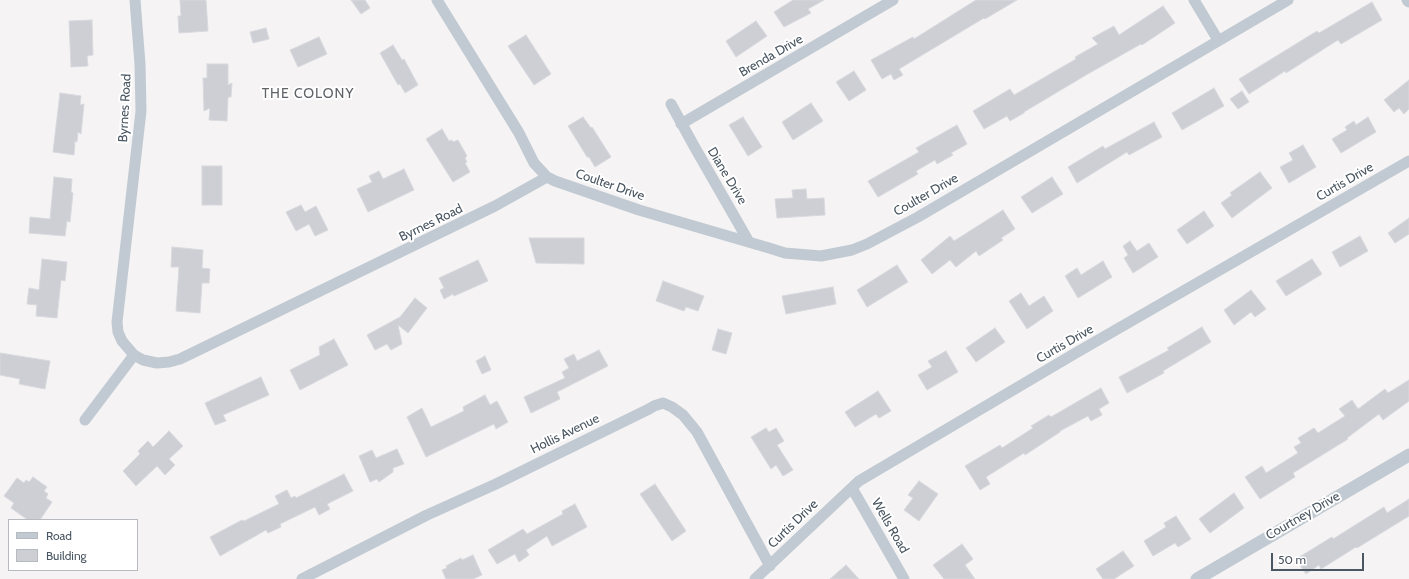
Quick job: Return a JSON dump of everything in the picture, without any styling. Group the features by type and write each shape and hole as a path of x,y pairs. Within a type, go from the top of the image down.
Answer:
{"street":[{"name":"Byrnes Road","path":"135,0 140,64 141,111 117,322 118,332 122,340 134,355 143,360 157,363 169,362 180,358 382,262 495,206 547,177"},
{"path":"437,0 518,133 534,163 547,177"},
{"name":"Brenda Drive","path":"682,124 893,0"},
{"path":"1194,0 1218,40"},
{"name":"Coulter Drive","path":"547,177 562,184 639,210 785,253 821,256 852,250 867,244 918,217 1288,0"},
{"path":"671,104 682,124"},
{"name":"Diane Drive","path":"682,124 749,242"},
{"name":"Curtis Drive","path":"755,579 859,481 1409,161"},
{"path":"85,420 134,355"},
{"name":"Hollis Avenue","path":"302,579 427,515 663,403 672,406 683,415 697,432 770,566"},
{"name":"Courtney Drive","path":"1197,579 1409,455"},
{"name":"Wells Road","path":"852,488 904,579"}],"building":[{"path":"180,0 206,0 208,31 179,33 178,16 181,16"},
{"path":"351,0 365,0 370,8 361,14"},
{"path":"793,0 824,0 808,9 811,13 784,27 774,12"},
{"path":"976,0 1017,0 899,69 903,75 894,80 891,74 882,79 871,60 913,37 914,39"},
{"path":"1372,2 1382,20 1341,44 1338,40 1286,73 1285,71 1249,94 1239,79 1317,31 1319,33"},
{"path":"1163,6 1175,23 1142,45 1141,44 1086,75 1010,121 1007,116 984,129 973,111 1010,89 1014,95 1076,59 1075,57 1098,44 1092,38 1114,26 1119,35"},
{"path":"92,20 93,55 87,56 88,66 71,67 69,21"},
{"path":"756,21 767,36 736,57 726,41"},
{"path":"266,28 269,39 253,43 250,32"},
{"path":"526,35 551,74 534,85 508,46"},
{"path":"319,37 327,54 298,67 290,50"},
{"path":"393,45 402,60 404,59 418,85 405,93 400,84 398,85 380,53"},
{"path":"207,64 228,64 228,85 232,83 231,97 228,97 227,121 209,120 210,108 204,111 203,78 207,78"},
{"path":"854,71 866,90 849,101 836,82"},
{"path":"1409,80 1409,109 1404,114 1399,108 1394,112 1384,100"},
{"path":"1214,88 1224,106 1182,130 1172,113"},
{"path":"1242,91 1249,102 1238,109 1230,99"},
{"path":"60,93 81,96 80,105 84,104 81,134 78,132 77,142 75,141 74,155 53,152"},
{"path":"811,103 823,121 793,140 782,122"},
{"path":"583,117 591,128 592,127 611,157 595,167 568,126"},
{"path":"743,117 762,147 748,156 729,125"},
{"path":"1368,117 1376,132 1341,153 1332,139 1347,130 1345,127 1354,121 1356,125"},
{"path":"1154,122 1162,137 1129,155 1127,152 1077,183 1068,167 1103,146 1105,149"},
{"path":"957,125 967,144 951,153 953,155 937,164 935,160 916,171 918,174 878,197 868,181 919,152 916,148"},
{"path":"442,129 449,141 452,140 453,142 458,140 467,156 465,158 467,162 465,163 470,172 453,182 426,139"},
{"path":"1303,145 1316,167 1289,183 1280,167 1293,160 1289,153"},
{"path":"202,166 222,166 222,205 202,205"},
{"path":"404,169 414,190 368,212 357,189 372,182 369,176 379,171 383,179"},
{"path":"1260,172 1272,188 1232,218 1221,203 1232,195 1230,193"},
{"path":"54,177 72,179 71,192 73,193 70,222 67,221 65,236 29,233 30,217 50,219"},
{"path":"1052,177 1063,194 1032,213 1021,197"},
{"path":"806,189 807,199 824,198 825,215 777,218 775,199 793,198 792,190"},
{"path":"301,205 305,212 316,206 328,230 315,236 309,224 296,231 286,212"},
{"path":"1003,210 1015,229 1001,238 1003,240 979,256 976,251 956,267 950,260 932,274 921,260 950,236 954,241"},
{"path":"1204,211 1214,226 1187,244 1177,230"},
{"path":"1409,218 1409,234 1395,243 1388,233"},
{"path":"1360,236 1368,251 1340,267 1332,252"},
{"path":"529,238 584,238 584,264 536,263"},
{"path":"1130,241 1137,251 1149,243 1158,257 1133,273 1124,258 1128,255 1123,246"},
{"path":"172,247 203,250 202,268 210,269 209,283 202,283 200,313 176,311 179,267 171,267"},
{"path":"42,259 67,262 65,281 61,280 57,318 36,316 37,305 27,304 29,288 39,290"},
{"path":"1312,259 1322,274 1286,296 1276,281"},
{"path":"478,260 488,281 454,296 453,294 444,299 440,290 444,288 439,278"},
{"path":"1103,261 1112,277 1078,298 1065,276 1077,268 1081,275"},
{"path":"897,265 908,282 867,307 857,290"},
{"path":"663,281 704,296 698,311 686,307 684,311 656,301"},
{"path":"833,287 836,304 786,314 782,296"},
{"path":"1251,290 1266,309 1255,317 1251,312 1234,325 1224,310"},
{"path":"1021,293 1029,306 1044,296 1053,311 1027,329 1009,301"},
{"path":"415,298 427,308 408,333 398,325 402,344 391,350 387,344 375,350 367,335 400,317"},
{"path":"1202,327 1211,342 1163,371 1164,373 1127,393 1119,377 1169,350 1167,348"},
{"path":"995,328 1005,342 976,362 966,348"},
{"path":"718,329 732,333 726,354 712,350"},
{"path":"334,339 348,365 300,390 290,370 320,355 319,347"},
{"path":"599,350 608,366 557,392 560,399 531,413 524,397 565,378 562,372 569,368 564,359 574,354 577,361"},
{"path":"946,351 958,372 927,390 918,375 932,367 928,361"},
{"path":"0,353 50,361 45,389 19,384 20,379 0,375"},
{"path":"485,356 491,370 482,374 476,361"},
{"path":"261,377 269,395 223,415 226,421 215,425 205,403"},
{"path":"1409,380 1409,401 1383,420 1379,414 1347,438 1348,439 1293,473 1295,477 1260,499 1245,477 1262,466 1266,473 1298,453 1294,447 1301,443 1298,438 1314,428 1318,433 1345,416 1339,409 1352,400 1358,409 1385,389 1388,393"},
{"path":"1101,388 1109,403 1099,409 1102,415 1091,421 1088,416 1060,431 1025,455 1024,453 986,477 990,484 980,490 965,466 1000,445 1002,448 1033,428 1031,426 1049,415 1051,417"},
{"path":"878,391 891,411 879,418 876,414 855,427 845,412"},
{"path":"485,395 490,405 497,401 508,422 496,429 494,424 426,457 407,417 422,408 431,427 464,411 463,407"},
{"path":"766,428 769,432 776,428 784,441 777,445 793,470 783,476 776,465 771,469 751,437"},
{"path":"169,431 183,446 169,459 175,465 165,475 157,466 136,486 123,471 140,454 138,451 148,441 153,447"},
{"path":"397,449 404,464 393,468 393,472 379,482 377,479 370,482 359,456 372,450 376,458"},
{"path":"344,474 353,491 327,504 330,509 319,515 315,507 280,524 281,527 268,533 266,530 220,556 210,537 242,520 244,521 279,504 275,496 287,490 291,498 295,496 296,498"},
{"path":"33,477 47,487 44,491 48,494 46,498 52,502 41,519 27,519 11,508 14,503 4,496 17,478 24,483 26,480 29,482"},
{"path":"919,481 938,494 919,521 904,510 913,498 908,495"},
{"path":"655,484 686,531 672,541 640,494"},
{"path":"1234,493 1244,508 1210,533 1199,519"},
{"path":"1409,499 1409,516 1321,569 1319,565 1306,574 1296,559 1332,537 1333,539 1384,507 1387,513"},
{"path":"575,504 587,527 552,546 547,536 526,550 529,555 519,562 515,554 497,564 488,550 523,529 527,534 563,514 562,511"},
{"path":"1176,516 1191,539 1178,547 1175,543 1153,556 1144,541 1166,527 1164,523"},
{"path":"962,544 973,559 965,565 975,579 944,579 933,565"},
{"path":"1123,551 1134,566 1114,579 1103,579 1096,569"},
{"path":"473,555 482,575 473,579 446,579 442,570 447,568 446,566 461,558 462,560"},
{"path":"846,565 859,579 830,579"}],"district":[{"name":"THE COLONY","path":"308,94"}]}
